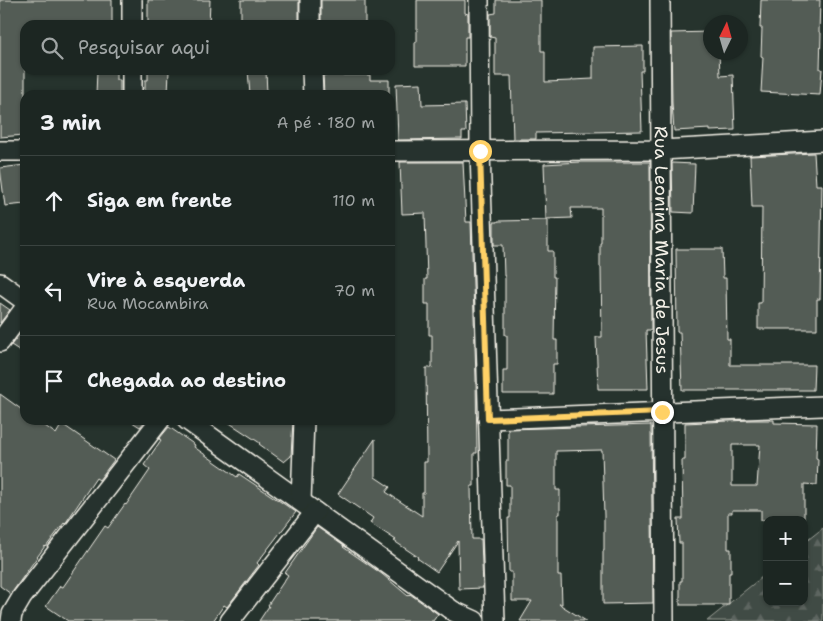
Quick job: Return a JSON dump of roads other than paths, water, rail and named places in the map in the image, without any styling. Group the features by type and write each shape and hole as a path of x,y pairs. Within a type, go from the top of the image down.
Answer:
{"street":[{"path":"132,0 132,20"},
{"path":"310,0 310,20"},
{"path":"479,0 480,151 495,621"},
{"name":"Rua Leonina Maria de Jesus","path":"660,0 664,621"},
{"path":"132,75 132,90"},
{"path":"312,75 313,90"},
{"path":"395,151 661,150 823,141"},
{"path":"0,151 20,151"},
{"path":"0,283 20,297"},
{"path":"0,342 20,315"},
{"path":"488,419 823,406"},
{"path":"11,621 12,614 22,597 156,425"},
{"path":"194,425 308,506 449,616 475,621"},
{"path":"230,621 308,506 304,425"}]}
